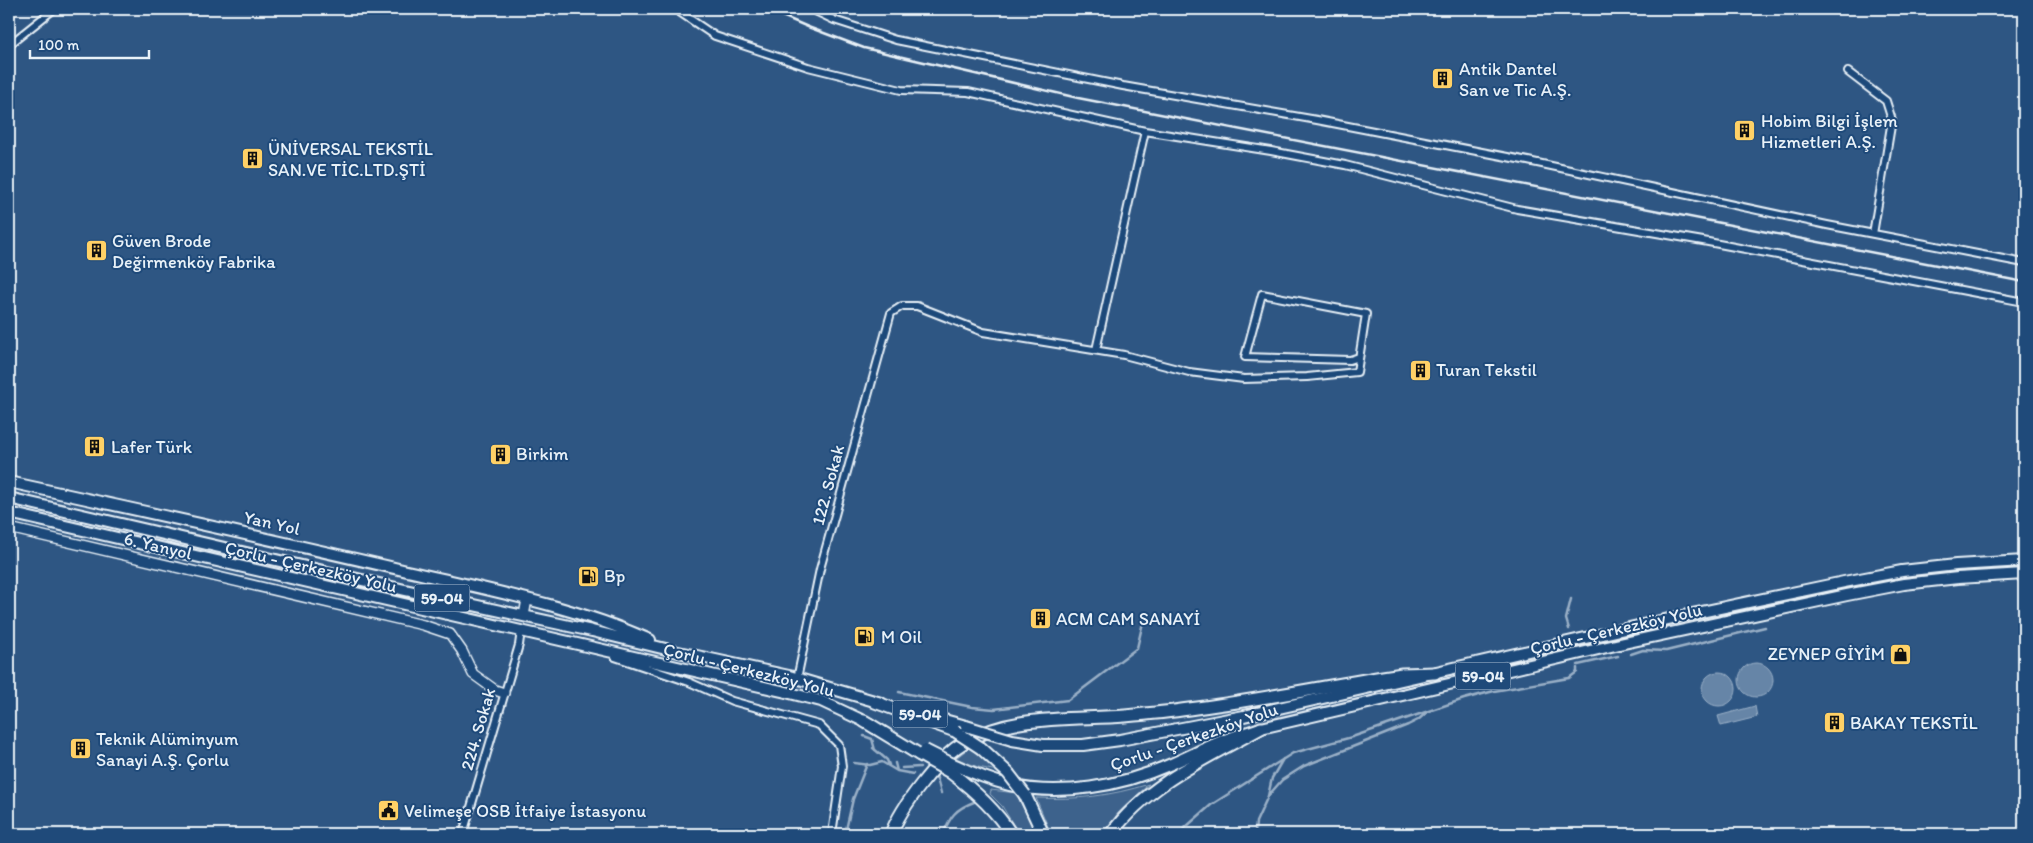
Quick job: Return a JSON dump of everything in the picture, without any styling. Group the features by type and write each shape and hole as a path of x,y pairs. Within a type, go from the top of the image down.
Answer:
{"highway":[{"path":"891,834 902,811 914,793 952,752 961,744 978,735 1004,727 1044,720 1125,716 1191,709 1402,674 1435,673"},
{"path":"875,702 955,731 981,748 1008,773 1025,795 1043,834"},
{"path":"864,721 951,768 994,810 1011,834"},
{"path":"1111,834 1128,813 1162,785 1195,764 1261,728"}],"main road":[{"name":"Yan Yol","path":"9,482 527,599 606,622 674,651"},
{"name":"Çorlu - Çerkezköy Yolu","path":"9,498 797,679 1012,740 1043,745 1083,745 1120,740 1244,716 1673,618 1902,571 1956,565 2024,561"},
{"name":"Çorlu - Çerkezköy Yolu","path":"9,513 821,701 864,721"},
{"name":"6. Yanyol","path":"9,528 394,618 450,634 462,651 473,674 494,690 504,693"},
{"name":"Çorlu - Çerkezköy Yolu","path":"951,768 1008,785 1031,788 1089,787 1117,783 1145,774 1217,743 1261,728 1624,643 1904,584 2024,574"},
{"path":"521,631 527,599"}],"street":[{"path":"9,45 54,9"},
{"path":"675,9 716,36 808,67 901,90 968,92 1145,131 1271,151 1345,166 1517,209 1703,241 2024,302"},
{"path":"810,9 834,20 896,40 1123,86 1317,120 1528,161 1874,234 2024,263"},
{"path":"1848,72 1886,101 1892,120 1874,234"},
{"path":"1145,131 1096,350 1124,355 1190,372 1244,379 1307,377 1357,372 1366,314 1262,294 1245,357 1350,360 1359,357"},
{"name":"122. Sokak","path":"797,679 820,569 891,313 902,306 918,306 983,332 1096,350"},
{"name":"224. Sokak","path":"463,834 519,645 521,631"},
{"path":"588,648 689,682 732,701 819,724 839,745 842,766 832,834"}],"shaded area":[{"path":"9,9 1731,9 1738,11 1739,9 2024,9 2024,834 9,834"},
{"path":"1756,663 1763,664 1768,668 1772,673 1772,687 1768,692 1763,696 1756,697 1749,696 1744,692 1740,687 1739,680 1740,673 1744,668 1749,664"},
{"path":"1719,672 1726,673 1731,677 1735,682 1735,696 1731,701 1726,705 1719,706 1712,705 1707,701 1703,696 1702,689 1703,682 1707,677 1712,673"},
{"path":"1755,706 1757,717 1721,726 1718,716"},
{"path":"970,747 998,769 997,771 978,767 956,758"},
{"path":"1149,784 1118,813 1103,834 1051,834 1036,798 1093,796 1121,792"},
{"path":"991,790 1016,793 1036,834 1019,834 1002,806 990,794"}],"waterway":[{"path":"1569,629 1566,619 1571,599"},
{"path":"899,692 972,707 994,709 1068,700 1137,648 1144,618"},
{"path":"1631,654 1643,650 1666,651 1765,627"},
{"path":"1578,665 1618,656"},
{"path":"1178,834 1211,805 1293,753 1352,737 1464,699 1494,691 1569,678 1577,672 1577,668"},
{"path":"1268,796 1282,780 1304,766 1408,725 1418,720 1427,712"},
{"path":"864,736 872,739 875,750"},
{"path":"873,748 887,760 889,765"},
{"path":"1255,834 1256,822 1268,796 1272,778 1283,759"},
{"path":"854,763 870,765 882,762 897,771"},
{"path":"895,763 897,771 913,774"},
{"path":"845,834 853,799 867,764"},
{"path":"902,768 920,767"},
{"path":"936,775 941,793"},
{"path":"943,834 954,814 974,802"}],"railway":[{"path":"766,9 864,48 1078,98 2024,282"}],"place":[{"name":"Antik Dantel San ve Tic A.Ş.","path":"1443,79"},
{"name":"Hobim Bilgi İşlem Hizmetleri A.Ş.","path":"1745,131"},
{"name":"ÜNİVERSAL TEKSTİL SAN.VE TİC.LTD.ŞTİ","path":"252,159"},
{"name":"Güven Brode Değirmenköy Fabrika","path":"96,251"},
{"name":"Turan Tekstil","path":"1420,370"},
{"name":"Lafer Türk","path":"95,447"},
{"name":"Birkim","path":"500,454"},
{"name":"Bp","path":"588,576"},
{"name":"ACM CAM SANAYİ","path":"1040,619"},
{"name":"M Oil","path":"865,637"},
{"name":"ZEYNEP GİYİM","path":"1901,654"},
{"name":"BAKAY TEKSTİL","path":"1834,723"},
{"name":"Teknik Alüminyum Sanayi A.Ş. Çorlu","path":"80,749"},
{"name":"Velimeşe OSB İtfaiye İstasyonu","path":"388,811"}]}
